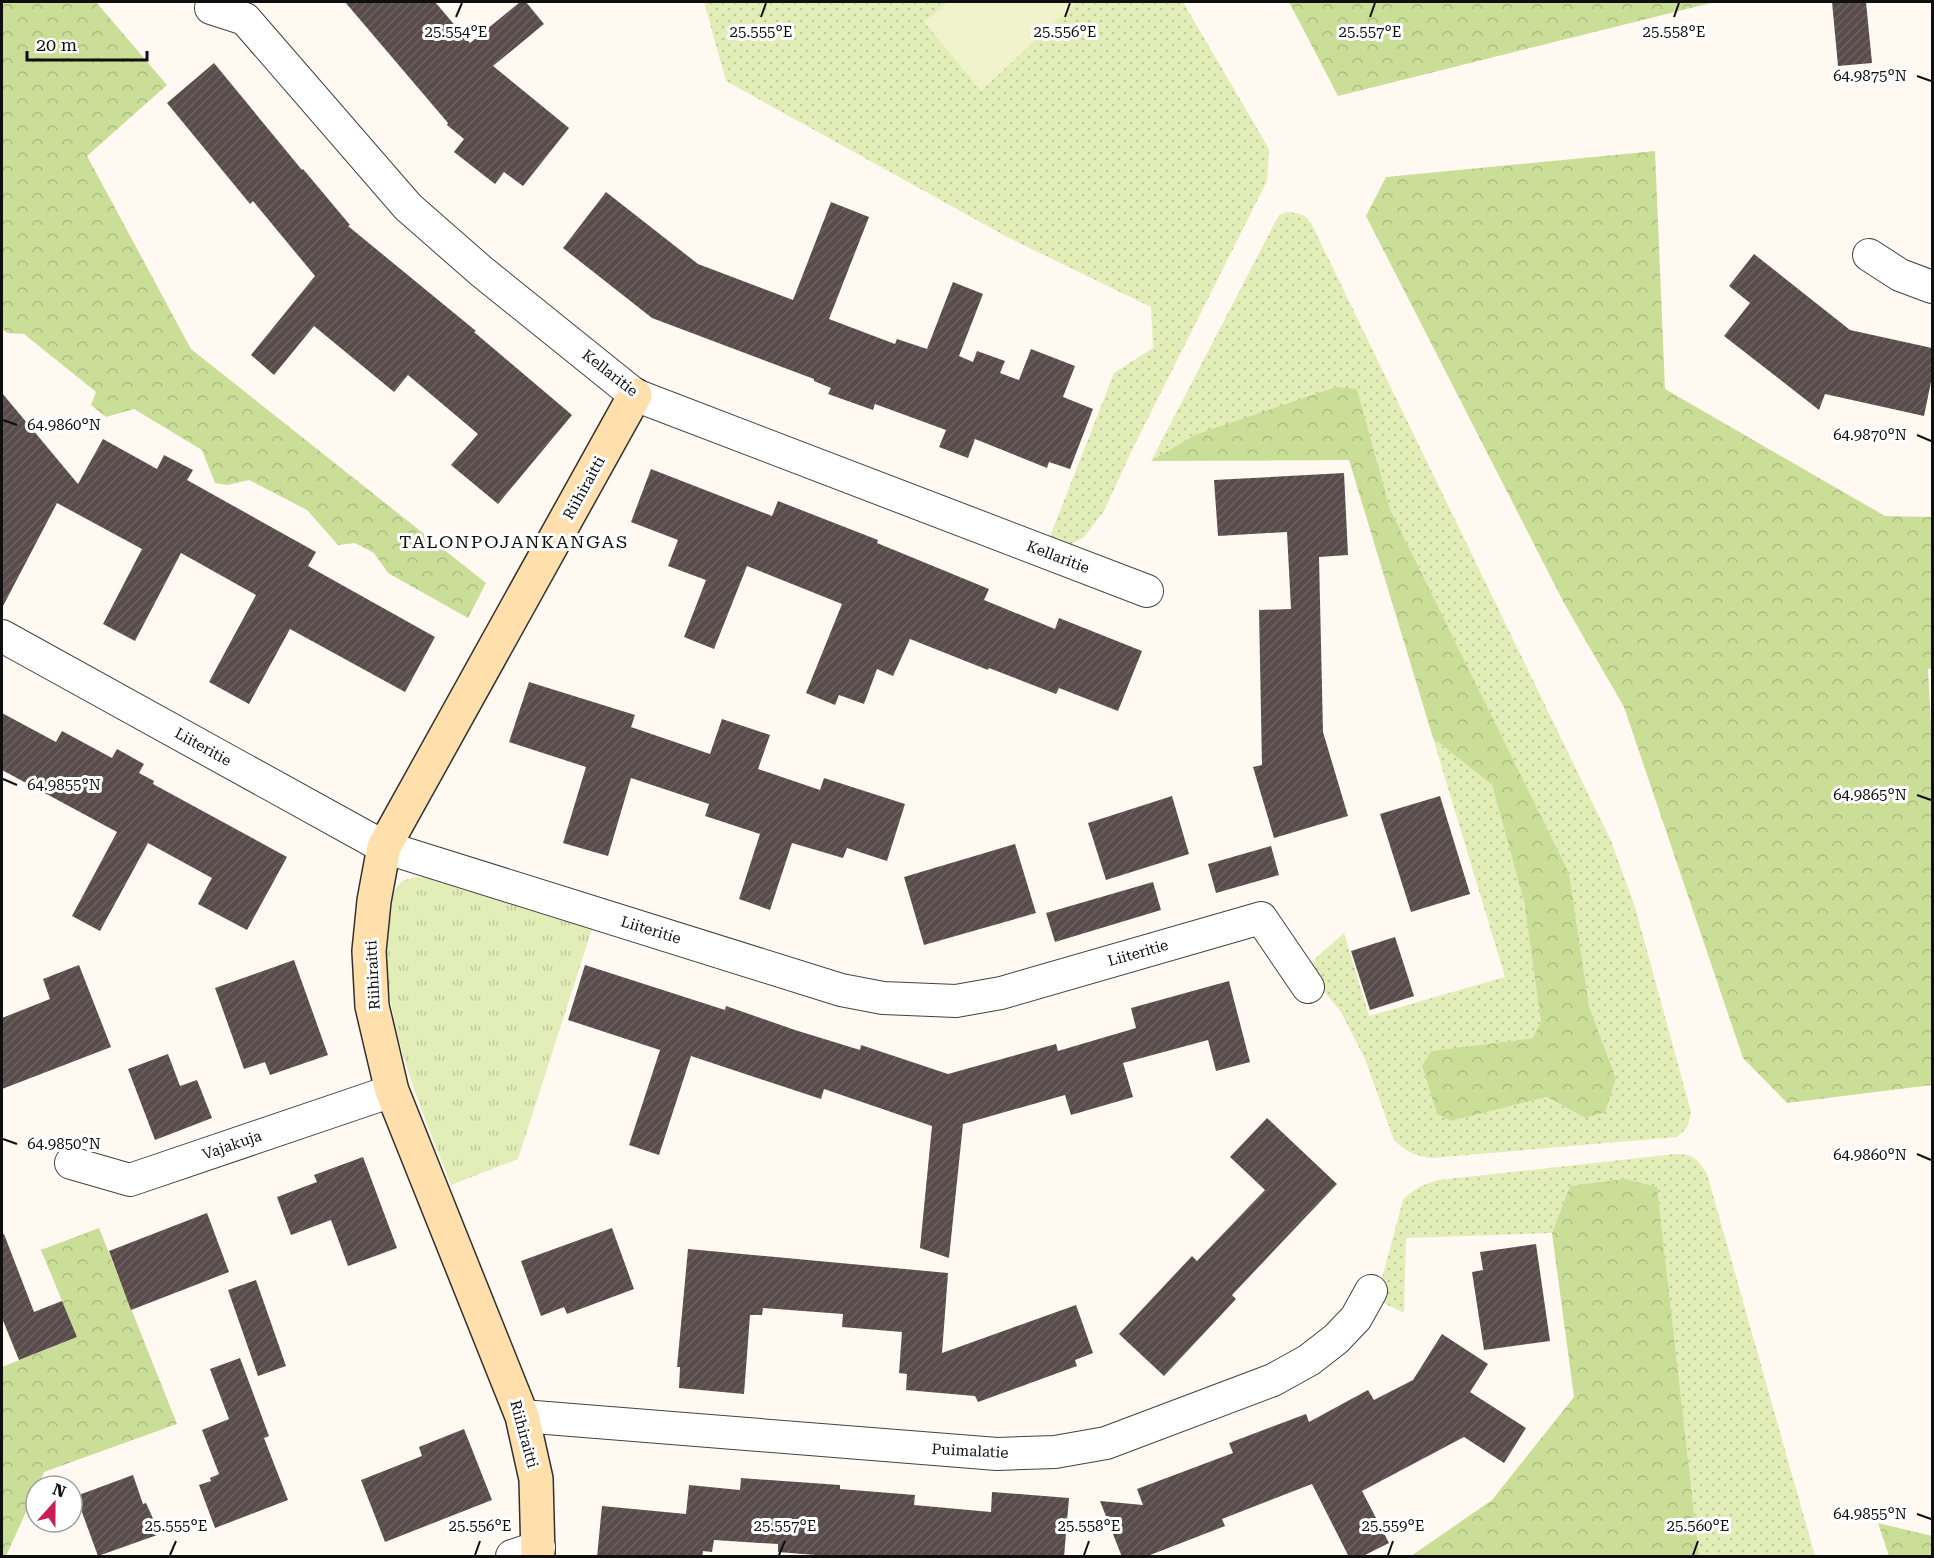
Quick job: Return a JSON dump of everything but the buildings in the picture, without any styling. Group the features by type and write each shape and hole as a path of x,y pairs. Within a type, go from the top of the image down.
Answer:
{"street":[{"name":"Kellaritie","path":"211,8 245,19 408,207 481,271 635,396 1148,591"},
{"path":"1869,255 1900,275 1932,287"},
{"name":"Riihiraitti","path":"530,1553 536,1479 522,1416 392,1091 372,1006 369,951 374,901 384,847 635,396"},
{"name":"Liiteritie","path":"2,636 384,847 841,990 883,998 956,1001 1001,993 1261,918 1308,987"},
{"name":"Vajakuja","path":"71,1163 130,1180 392,1091"},
{"name":"Puimalatie","path":"522,1416 998,1454 1055,1452 1106,1443 1273,1380 1309,1360 1336,1339 1356,1318 1371,1291"}],"green space":[{"path":"2,2 96,2 167,85 87,156 191,349 486,583 468,618 388,573 374,553 355,543 338,545 307,510 249,480 227,485 215,483 202,450 134,409 106,417 91,405 96,392 24,334 7,333 2,328"},
{"path":"704,2 1183,2 1269,149 1267,181 1132,450 1104,511 1084,537 1066,547 1049,539 1114,373 1153,348 1151,307 1009,238 726,81"},
{"path":"948,2 1077,2 981,91 924,22"},
{"path":"1289,2 1715,2 1338,96"},
{"path":"1655,151 1665,389 1885,516 1932,517 1932,668 1928,669 1932,744 1932,1085 1787,1103 1743,1058 1624,707 1564,603 1366,216 1386,177"},
{"path":"1288,212 1301,214 1311,223 1611,841 1635,907 1691,1112 1687,1127 1676,1137 1432,1158 1411,1153 1394,1140 1365,1059 1341,1012 1314,979 1312,966 1315,959 1344,933 1369,1016 1505,977 1433,738 1492,785 1524,901 1541,1022 1534,1038 1431,1051 1422,1066 1437,1114 1451,1121 1547,1097 1585,1118 1616,1077 1589,1006 1569,873 1390,509 1357,389 1151,461 1279,215"},
{"path":"1336,387 1357,389 1390,509 1569,873 1589,1006 1616,1078 1605,1112 1585,1118 1547,1097 1451,1121 1437,1114 1422,1066 1431,1051 1533,1038 1541,1022 1524,901 1492,785 1433,738 1349,460 1151,461 1195,435"},
{"path":"417,877 437,878 592,929 518,1159 451,1185 405,1062 390,998 387,932 390,904 398,885 404,880"},
{"path":"1675,1154 1694,1158 1707,1174 1815,1556 1699,1556 1657,1187 1570,1186 1552,1233 1406,1238 1404,1313 1384,1303 1379,1290 1403,1200 1411,1192 1424,1185 1439,1180"},
{"path":"1625,1179 1657,1187 1699,1556 1411,1556 1492,1500 1574,1397 1552,1233 1570,1186"},
{"path":"99,1228 177,1424 43,1474 24,1474 24,1516 6,1556 2,1556 2,1367 77,1337 41,1250"},
{"path":"1878,1523 1932,1536 1932,1556 1889,1556"}],"district":[{"name":"TALONPOJANKANGAS","path":"514,542"}]}
